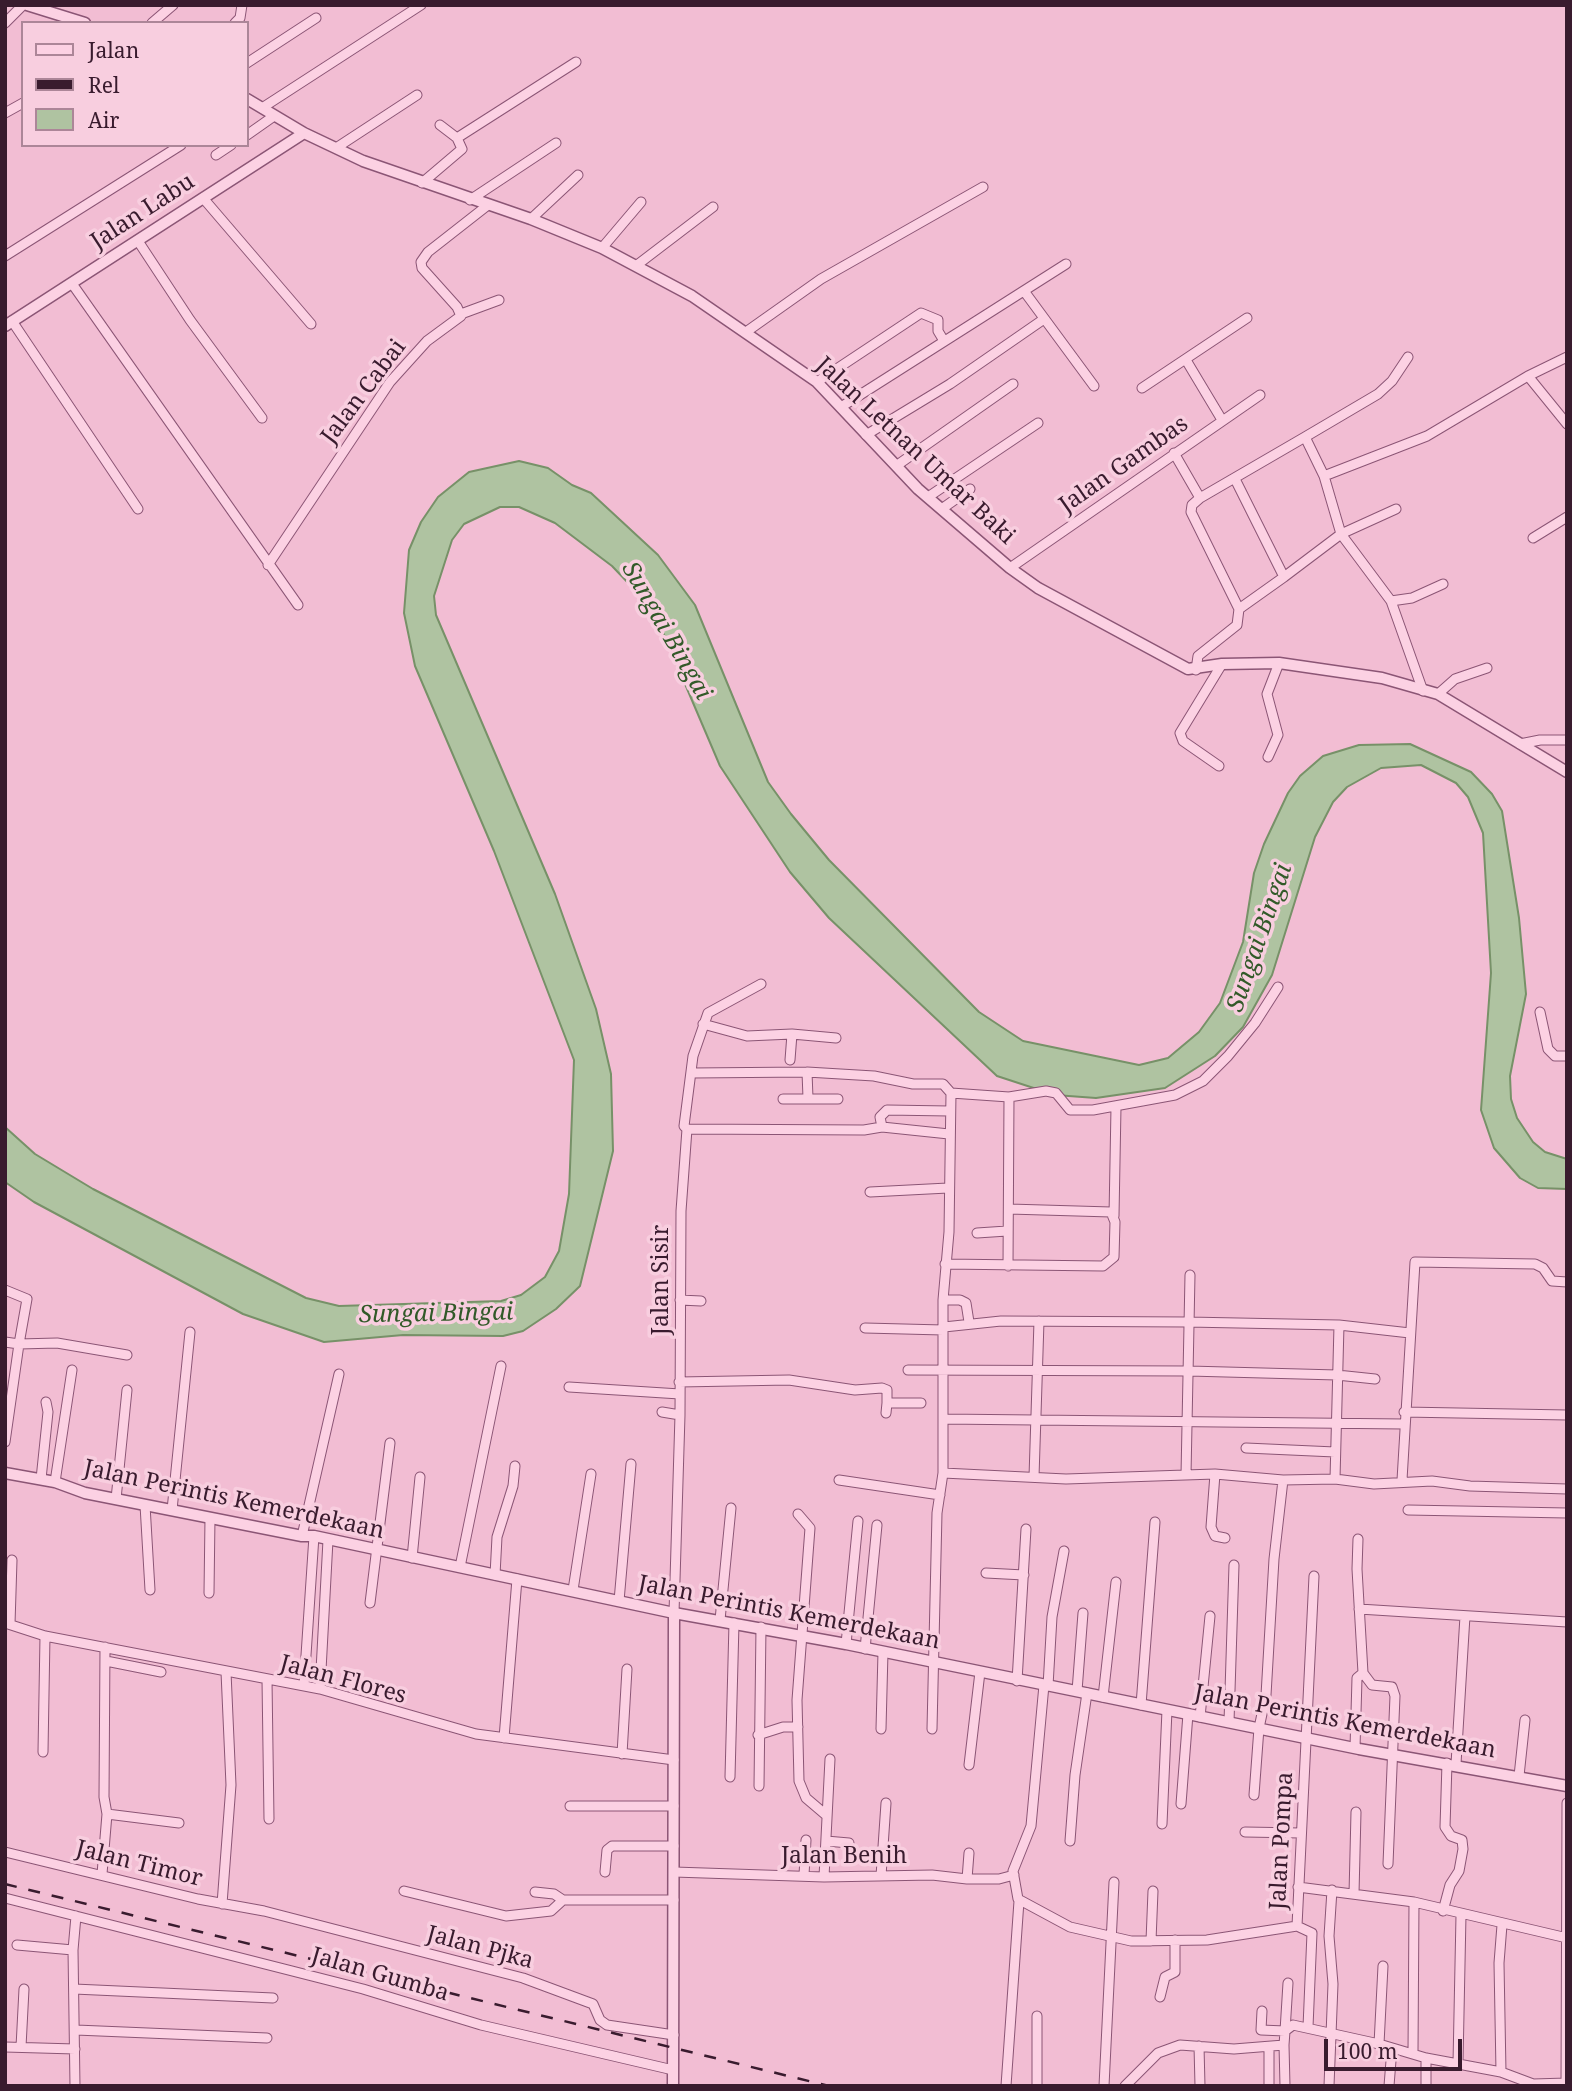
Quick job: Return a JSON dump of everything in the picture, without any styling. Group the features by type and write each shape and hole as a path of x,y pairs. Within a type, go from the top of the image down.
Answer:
{"street":[{"path":"5,23 25,5 78,21"},
{"path":"154,21 173,5"},
{"path":"262,108 421,5"},
{"path":"248,62 316,18"},
{"path":"457,138 576,62"},
{"path":"336,148 417,95"},
{"name":"Jalan Letnan Umar Baki","path":"248,101 336,148 422,183 531,219 637,265 746,332 817,382 928,498 943,508 1010,568 1095,619 1188,670 1196,670"},
{"path":"5,113 21,104"},
{"path":"248,134 274,116"},
{"path":"422,183 460,153 461,145 457,138 440,125"},
{"name":"Jalan Labu","path":"9,323 73,285 304,133"},
{"path":"470,200 556,143"},
{"path":"5,256 178,147"},
{"path":"216,155 228,147"},
{"path":"531,219 578,176"},
{"path":"746,332 821,279 983,187"},
{"path":"203,198 312,324"},
{"path":"602,248 641,202"},
{"path":"461,314 422,268 421,262 428,252 488,205"},
{"path":"637,265 713,207"},
{"path":"138,241 190,320 262,418"},
{"path":"841,407 1066,264"},
{"path":"73,285 298,605"},
{"path":"1024,291 1094,386"},
{"name":"Jalan Cabai","path":"268,565 390,382 427,341 461,314 499,300"},
{"path":"817,382 921,313 937,320 937,331 944,341"},
{"path":"1142,388 1247,318"},
{"path":"866,435 950,384 1044,319"},
{"path":"9,323 138,509"},
{"path":"1408,357 1378,394 1192,505 1191,512 1239,609 1237,625 1198,656 1196,670 1222,664 1279,663 1365,674 1438,694 1567,772"},
{"path":"1324,476 1427,436 1528,376 1567,357"},
{"path":"1186,360 1222,420"},
{"path":"1528,376 1567,424"},
{"path":"897,466 1013,384"},
{"name":"Jalan Gambas","path":"1010,568 1260,395"},
{"path":"928,498 1038,423"},
{"path":"1305,437 1324,476 1341,534 1391,601 1423,691"},
{"path":"1174,453 1200,498"},
{"path":"1235,479 1284,577"},
{"path":"943,508 970,489"},
{"path":"1239,609 1341,534 1396,509"},
{"path":"1533,538 1567,517"},
{"path":"1391,601 1412,598 1443,584"},
{"path":"1268,757 1278,735 1267,694 1279,663"},
{"path":"1219,765 1183,741 1181,733 1222,664"},
{"path":"1438,694 1455,679 1487,668"},
{"path":"1520,744 1540,740 1567,740"},
{"name":"Jalan Sisir","path":"674,1613 680,1415 681,1211 687,1129 684,1126 693,1056 708,1013 716,1006 761,984"},
{"path":"692,1073 807,1072 943,1084 951,1093 1009,1097 1046,1091 1056,1093 1070,1110 1116,1107 1175,1095 1203,1081 1255,1023 1278,987"},
{"path":"1540,1012 1548,1049 1555,1056 1567,1056"},
{"path":"703,1024 747,1036 792,1034 836,1038"},
{"path":"790,1060 792,1034"},
{"path":"807,1072 808,1098"},
{"path":"932,1729 943,1473 943,1300 949,1232 951,1093"},
{"path":"1008,1266 1009,1097"},
{"path":"783,1099 838,1099"},
{"path":"945,1264 1108,1265 1114,1257 1116,1107"},
{"path":"882,1127 880,1117 887,1110 949,1111"},
{"path":"687,1129 864,1130 882,1127 949,1134"},
{"path":"870,1192 948,1188"},
{"path":"1009,1209 1106,1210 1114,1216"},
{"path":"977,1233 1007,1231"},
{"path":"1402,1480 1415,1262 1535,1264 1543,1268 1552,1281 1567,1282"},
{"path":"1186,1475 1190,1275"},
{"path":"5,1290 27,1300 5,1442"},
{"path":"680,1300 701,1301"},
{"path":"943,1300 960,1300 966,1303 969,1322"},
{"path":"1034,1477 1039,1321"},
{"path":"865,1328 943,1328 969,1322 1188,1322 1339,1325 1410,1333"},
{"path":"1335,1479 1339,1325"},
{"path":"172,1510 190,1332"},
{"path":"5,1342 57,1343 127,1355"},
{"path":"460,1567 501,1366"},
{"path":"55,1482 72,1370"},
{"path":"908,1370 1189,1371 1338,1375 1375,1379"},
{"path":"304,1685 308,1536 339,1374"},
{"path":"679,1382 789,1380 855,1390 882,1388 887,1390 887,1408 921,1403"},
{"path":"569,1387 680,1394"},
{"path":"116,1499 127,1390"},
{"path":"41,1479 48,1412 46,1402"},
{"path":"662,1412 680,1415"},
{"path":"1404,1412 1567,1415"},
{"path":"943,1419 1404,1424"},
{"path":"370,1603 379,1552 390,1443"},
{"path":"1246,1448 1335,1452"},
{"path":"619,1601 631,1464"},
{"path":"495,1575 497,1537 513,1486 515,1466"},
{"name":"Jalan Perintis Kemerdekaan","path":"5,1473 55,1482 85,1493 328,1540 674,1613 846,1644 1355,1748 1567,1786"},
{"path":"943,1473 1158,1478 1215,1474 1283,1480 1335,1479 1374,1484 1402,1480 1470,1486 1567,1489"},
{"path":"1215,1474 1212,1532 1215,1536 1225,1538"},
{"path":"573,1590 592,1475"},
{"path":"412,1558 420,1477"},
{"path":"839,1480 940,1495"},
{"path":"1254,1795 1259,1728 1266,1695 1273,1559 1283,1480"},
{"path":"145,1505 150,1590"},
{"path":"720,1620 730,1508"},
{"path":"1408,1510 1567,1513"},
{"path":"798,1514 810,1528 801,1636 798,1727 801,1790 826,1815"},
{"path":"209,1593 210,1518"},
{"path":"846,1644 858,1521"},
{"path":"1141,1705 1155,1522"},
{"path":"865,1649 877,1525"},
{"path":"1017,1681 1026,1529"},
{"path":"1358,1539 1363,1673 1372,1685 1392,1687 1395,1691 1388,1864"},
{"path":"320,1689 328,1540"},
{"path":"1006,2086 1019,1901 1014,1875 1016,1861 1031,1826 1052,1617 1065,1551"},
{"path":"8,1623 12,1560"},
{"path":"1229,1722 1234,1565"},
{"path":"986,1573 1024,1575"},
{"name":"Jalan Pompa","path":"1019,1901 1070,1927 1112,1934 1130,1941 1228,1938 1297,1926 1314,1576"},
{"path":"504,1738 517,1579"},
{"path":"1103,1697 1116,1582"},
{"path":"1359,1609 1567,1622"},
{"path":"673,2086 674,1613"},
{"path":"1070,1841 1082,1692 1083,1613"},
{"path":"1200,1717 1210,1616"},
{"path":"1443,1911 1448,1889 1460,1871 1463,1849 1462,1840 1451,1836 1445,1827 1465,1616"},
{"name":"Jalan Flores","path":"8,1623 46,1636 304,1685 413,1718 504,1738 674,1760"},
{"path":"730,1777 734,1623"},
{"path":"759,1786 761,1628"},
{"path":"43,1752 46,1636"},
{"path":"102,1874 107,1814 104,1797 105,1647"},
{"path":"881,1729 883,1652"},
{"path":"106,1661 161,1672"},
{"path":"622,1754 627,1668"},
{"path":"222,1904 231,1785 226,1672"},
{"path":"969,1765 980,1672"},
{"path":"1355,1748 1357,1678 1363,1673"},
{"path":"267,1680 269,1819"},
{"path":"1163,1824 1167,1710"},
{"path":"1181,1804 1188,1714"},
{"path":"1519,1776 1525,1720"},
{"path":"758,1735 783,1727 798,1727"},
{"path":"824,1877 830,1759"},
{"path":"881,1876 886,1803"},
{"path":"1262,2011 1261,2030 1285,2031 1293,2025 1307,2027 1413,2053 1426,2059 1501,2072 1534,2084 1566,2084 1567,1803"},
{"path":"570,1806 674,1806"},
{"path":"1354,1894 1356,1812"},
{"path":"107,1814 179,1824"},
{"path":"1245,1832 1301,1833"},
{"path":"804,1875 806,1840"},
{"path":"826,1841 849,1843"},
{"path":"605,1871 607,1850 612,1846 674,1846"},
{"name":"Jalan Timor","path":"5,1852 222,1904 264,1910"},
{"path":"967,1879 969,1853"},
{"name":"Jalan Benih","path":"674,1872 824,1877 932,1875 967,1879 999,1879 1014,1875"},
{"path":"1104,2086 1114,1882"},
{"path":"1298,1887 1414,1902 1502,1925 1566,1937"},
{"path":"1329,2086 1332,1890"},
{"path":"404,1891 506,1916 551,1910 563,1900"},
{"path":"1151,1941 1153,1891"},
{"path":"536,1892 554,1894 563,1900 674,1900"},
{"name":"Jalan Gumba","path":"5,1898 363,1989 481,2025 673,2070"},
{"path":"1413,2053 1414,1902"},
{"name":"Jalan Pjka","path":"264,1910 523,1978 593,2004 600,2020 607,2025 674,2035"},
{"path":"1458,2063 1461,1915"},
{"path":"75,2086 73,1951 76,1916"},
{"path":"1501,2072 1499,1963 1502,1925"},
{"path":"1297,1926 1312,1933 1307,2027"},
{"path":"1160,1997 1165,1977 1175,1972 1175,1940"},
{"path":"17,1945 73,1951"},
{"path":"1379,2044 1383,1966"},
{"path":"1285,2086 1284,2045 1288,1983"},
{"path":"20,2047 24,1989"},
{"path":"74,1989 273,1998"},
{"path":"1037,2016 1037,2086"},
{"path":"76,2030 267,2038"},
{"path":"1125,2086 1158,2053 1180,2045 1234,2049 1284,2045"},
{"path":"1199,2046 1200,2086"},
{"path":"5,2047 75,2049"},
{"path":"1269,2047 1269,2086"},
{"path":"1389,2086 1392,2048"},
{"path":"1426,2059 1426,2086"}],"water":[{"name":"Sungai Bingai","path":"519,461 548,468 572,485 591,493 658,555 695,605 768,782 791,814 829,860 979,1012 1023,1041 1139,1065 1168,1058 1199,1032 1220,1003 1243,942 1254,873 1264,844 1288,793 1300,776 1323,756 1359,745 1410,744 1471,772 1492,794 1502,811 1519,918 1526,994 1510,1076 1511,1099 1517,1118 1533,1142 1545,1152 1567,1159 1567,1189 1538,1188 1520,1178 1494,1148 1481,1110 1491,973 1483,833 1468,797 1456,783 1421,765 1381,768 1347,787 1333,802 1315,837 1272,975 1243,1027 1215,1056 1165,1088 1096,1098 1055,1095 997,1076 829,918 790,872 720,766 653,609 612,566 555,523 519,507 500,507 464,524 452,540 434,596 436,615 555,894 596,1009 611,1074 613,1151 580,1286 556,1309 523,1331 503,1336 403,1335 324,1342 243,1314 34,1202 5,1182 5,1127 35,1154 93,1189 306,1298 339,1306 501,1301 521,1295 545,1277 559,1251 569,1194 574,1060 494,851 415,666 404,613 409,550 421,522 438,497 469,472"}],"railway":[{"path":"5,1884 829,2086"}]}
